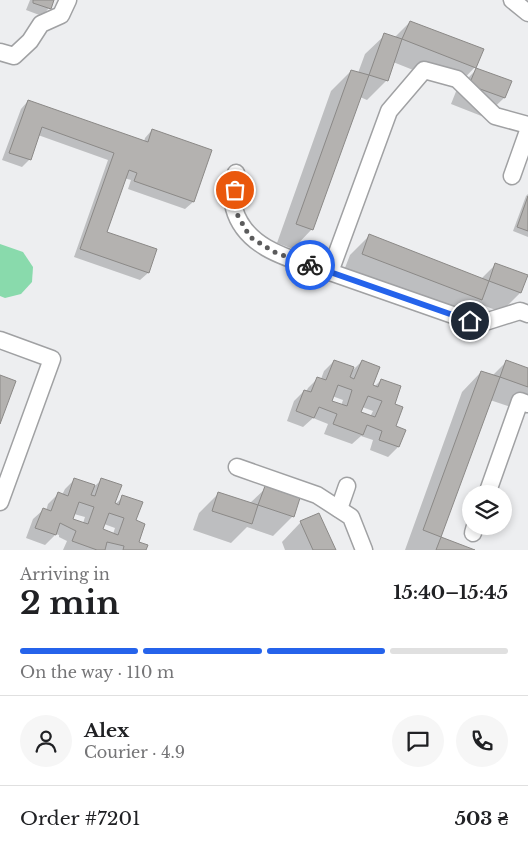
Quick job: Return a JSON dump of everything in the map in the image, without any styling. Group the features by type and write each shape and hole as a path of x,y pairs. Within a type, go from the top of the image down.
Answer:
{"street":[{"path":"0,52 14,56 30,41 41,24 61,14 68,0"},
{"path":"512,0 528,13"},
{"path":"330,272 390,111 424,70 457,79 495,116 528,125"},
{"path":"512,176 528,131"},
{"path":"236,173 233,207 250,237 281,255 470,321 485,322 520,311 528,314"},
{"path":"0,340 52,359 0,502"},
{"path":"490,485 520,401 528,404"},
{"path":"237,467 317,495 339,509 351,517 364,550"},
{"path":"339,509 347,486"}],"green space":[{"path":"0,244 23,252 33,267 32,282 21,294 5,298 0,296"}],"building":[{"path":"33,0 54,0 51,9 33,3"},
{"path":"410,21 484,49 476,68 402,39"},
{"path":"384,33 402,39 388,81 369,75"},
{"path":"476,68 512,81 505,98 469,85"},
{"path":"351,70 369,75 313,230 296,224"},
{"path":"28,100 148,142 152,129 212,150 194,202 134,181 137,173 129,170 107,232 157,249 149,273 80,249 114,153 42,127 31,160 9,153"},
{"path":"528,196 528,231 517,227"},
{"path":"369,234 489,281 482,300 362,254"},
{"path":"495,263 528,275 521,293 489,281"},
{"path":"334,360 354,367 350,377 354,379 362,360 380,367 373,385 378,387 381,379 401,386 395,404 403,407 396,426 406,430 399,447 379,440 382,431 367,425 363,435 333,424 337,414 319,407 314,418 296,411 304,390 311,392 317,377 326,380","holes":["338,385 352,390 347,406 332,401","368,396 382,401 375,417 361,412"]},
{"path":"506,360 528,368 528,387 500,377"},
{"path":"481,371 500,377 441,537 423,530"},
{"path":"0,375 16,381 0,424"},
{"path":"74,478 95,485 91,495 95,496 101,478 122,485 115,503 119,505 122,495 143,502 136,520 145,524 139,542 148,545 146,550 123,550 124,546 107,542 105,550 97,550 72,541 76,531 60,523 56,535 35,528 43,508 51,511 58,492 68,496","holes":["79,502 94,507 88,524 73,519","109,513 124,518 118,535 103,529"]},
{"path":"265,486 300,498 294,517 258,505"},
{"path":"218,492 258,505 252,524 212,511"},
{"path":"319,513 336,550 313,550 300,521"},
{"path":"441,537 475,550 436,550"}],"way so far":[{"path":"235,190 233,207 250,237 274,252 310,265"}],"route":[{"path":"310,265 470,321"}]}
